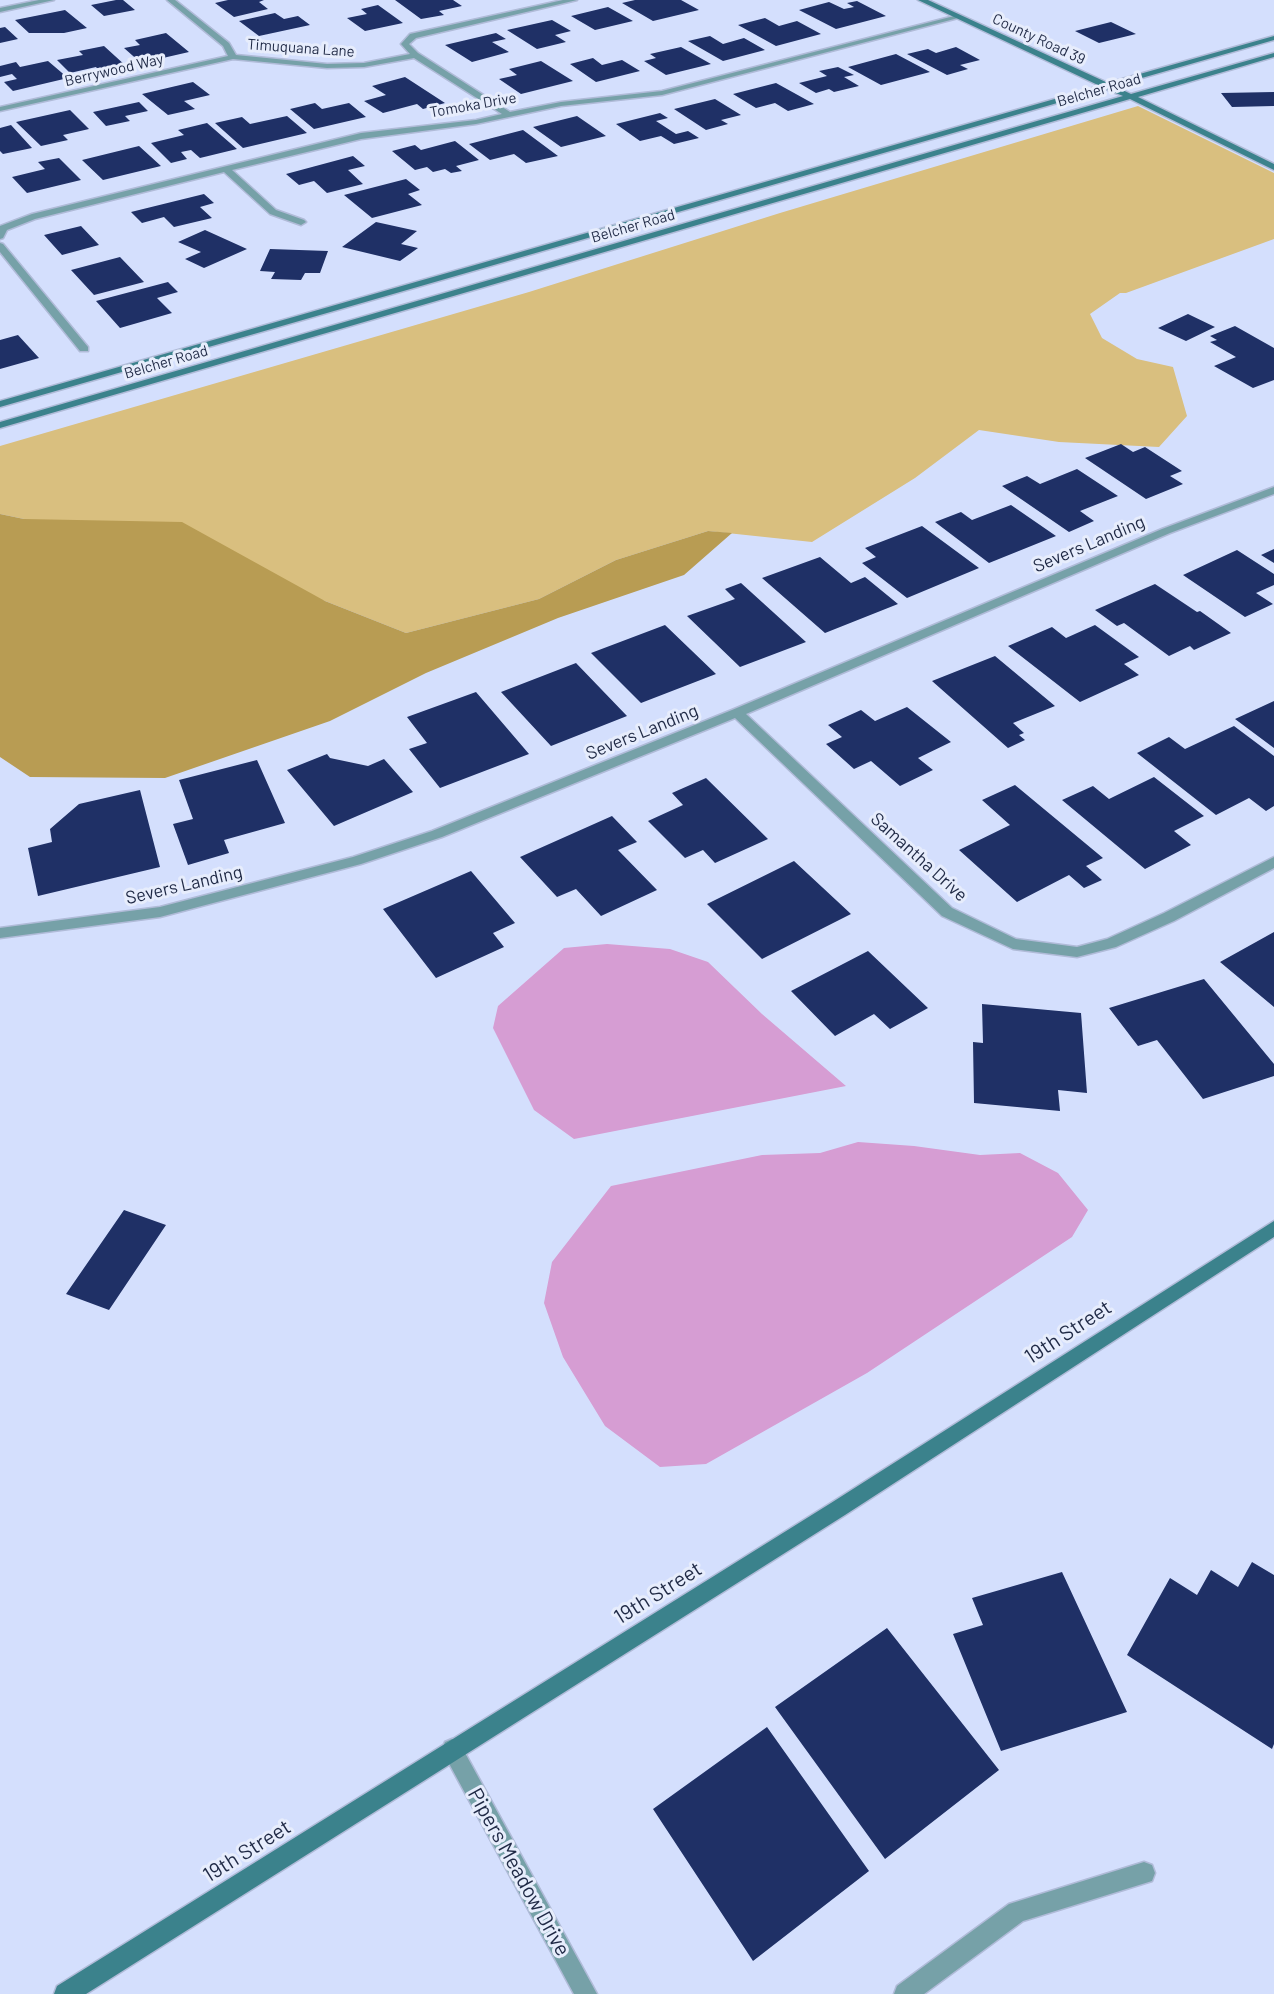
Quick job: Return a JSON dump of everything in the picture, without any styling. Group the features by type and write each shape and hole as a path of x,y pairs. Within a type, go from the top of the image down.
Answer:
{"main road":[{"name":"County Road 39","path":"922,0 1108,86 1274,167"},
{"name":"Belcher Road","path":"0,404 1274,38"},
{"name":"Belcher Road","path":"0,426 1274,55"},
{"name":"19th Street","path":"65,1994 452,1749 838,1509 1274,1228"}],"street":[{"path":"0,10 50,0"},
{"name":"Timuquana Lane","path":"171,0 226,45 233,57 327,66 364,65 415,55"},
{"path":"507,114 415,55 405,44 413,36 573,0"},
{"name":"Tomoka Drive","path":"0,236 3,228 32,217 361,136 476,122 561,104 662,93 958,17"},
{"name":"Berrywood Way","path":"0,109 233,57"},
{"path":"225,169 273,212 301,222"},
{"path":"0,246 84,349"},
{"name":"Severs Landing","path":"0,933 160,912 356,861 437,834 737,713 1166,531 1274,490"},
{"name":"Samantha Drive","path":"737,713 947,912 1013,944 1077,952 1112,943 1274,862"},
{"name":"Pipers Meadow Drive","path":"452,1749 586,1994"},
{"path":"905,1994 1017,1912 1144,1873"}],"shaded area":[{"path":"1138,106 1274,173 1274,239 1126,293 1120,293 1090,314 1102,338 1137,359 1173,367 1187,416 1159,447 1059,442 979,430 915,478 812,542 708,531 616,560 539,599 406,633 325,601 0,514 0,446 529,292 780,213"},
{"path":"0,514 24,519 182,522 325,601 406,633 539,599 616,560 708,531 732,533 684,575 558,618 426,673 330,721 165,778 30,777 0,757"},
{"path":"607,944 670,949 708,962 762,1014 846,1086 574,1139 534,1110 493,1028 498,1006 564,948"},
{"path":"858,1142 914,1146 980,1155 1020,1153 1058,1173 1088,1210 1072,1237 867,1373 706,1464 660,1467 605,1426 563,1357 544,1303 552,1262 611,1186 762,1155 820,1153"}],"building":[{"path":"123,0 135,10 104,16 91,5"},
{"path":"228,0 264,0 259,2 268,9 234,17 215,3"},
{"path":"395,0 453,0 462,6 439,11 444,15 421,19"},
{"path":"635,0 681,0 699,10 653,21 622,3"},
{"path":"857,1 886,16 836,29 799,10 829,2 844,9 854,7 847,3"},
{"path":"378,5 403,23 365,31 347,18 367,14 361,9"},
{"path":"608,7 633,21 595,30 571,16"},
{"path":"65,10 87,28 64,33 29,33 15,20"},
{"path":"275,13 284,19 298,16 310,25 259,36 239,21"},
{"path":"765,18 779,26 797,21 821,34 776,46 738,25"},
{"path":"552,20 571,31 555,35 566,42 537,49 507,30"},
{"path":"1111,22 1136,34 1099,43 1075,31"},
{"path":"5,27 18,39 0,43 0,28"},
{"path":"166,33 189,52 141,63 124,48 140,45 135,40"},
{"path":"496,33 506,39 492,42 509,52 472,62 445,45"},
{"path":"710,36 723,44 744,38 765,50 723,61 688,41"},
{"path":"104,46 126,66 100,72 96,67 70,73 57,60 83,55 79,51"},
{"path":"681,47 711,64 666,75 644,61 656,58 650,54"},
{"path":"956,47 980,60 960,65 968,69 947,75 907,54 928,49 936,53"},
{"path":"896,54 930,72 881,85 848,67"},
{"path":"593,58 602,65 622,60 640,71 596,82 570,64"},
{"path":"48,61 68,78 13,91 4,82 17,79 12,74 0,77 0,66 16,62 20,67"},
{"path":"541,61 573,81 521,94 499,79 517,75 509,69"},
{"path":"838,67 854,75 844,77 859,86 834,92 829,89 816,93 799,83 827,76 819,71"},
{"path":"405,77 445,103 423,109 417,104 383,113 364,101 386,95 372,86"},
{"path":"193,82 210,95 184,101 195,109 168,115 142,94"},
{"path":"776,83 814,104 788,111 775,103 756,108 733,94"},
{"path":"1274,92 1274,106 1232,107 1221,93"},
{"path":"715,99 741,115 721,120 728,124 706,130 674,109"},
{"path":"139,102 148,111 125,116 130,121 106,126 93,112"},
{"path":"315,103 322,109 349,103 366,117 314,129 290,109"},
{"path":"70,110 89,129 63,135 68,140 41,146 16,122"},
{"path":"660,113 668,118 656,121 676,134 688,131 699,138 674,144 661,136 640,141 616,124"},
{"path":"287,116 307,133 243,148 215,123 242,117 250,124"},
{"path":"577,116 606,136 561,147 533,127"},
{"path":"207,123 237,149 200,158 191,150 181,152 187,159 171,163 151,143 184,135 178,130"},
{"path":"11,125 32,148 3,154 0,151 0,128"},
{"path":"523,130 558,156 526,163 514,154 490,160 469,144"},
{"path":"455,141 479,160 456,166 462,171 451,173 445,169 433,172 427,167 415,170 392,151 415,145 421,150"},
{"path":"139,146 161,166 103,180 82,160"},
{"path":"353,156 365,166 348,170 363,184 327,193 314,181 299,185 286,174"},
{"path":"59,158 81,180 27,193 12,177 45,169 38,162"},
{"path":"406,179 420,190 408,194 422,205 372,218 344,195"},
{"path":"204,194 214,203 200,207 212,218 174,227 164,217 142,223 131,212"},
{"path":"376,222 417,231 401,244 418,248 400,261 342,247"},
{"path":"81,226 99,245 62,255 44,235"},
{"path":"205,230 247,249 204,268 185,259 201,252 178,242"},
{"path":"270,249 328,251 320,273 305,273 301,280 271,279 275,272 260,271"},
{"path":"120,257 144,282 94,295 71,270"},
{"path":"168,282 178,292 157,298 172,313 120,328 96,301"},
{"path":"1188,314 1215,327 1186,341 1158,328"},
{"path":"1235,326 1274,348 1274,380 1253,388 1214,366 1236,357 1210,342 1217,340 1210,336"},
{"path":"18,335 39,358 0,369 0,340"},
{"path":"1121,444 1133,452 1145,447 1182,471 1170,476 1183,484 1146,499 1085,458"},
{"path":"1077,469 1118,496 1080,511 1094,521 1069,532 1002,486 1027,476 1040,484"},
{"path":"1011,505 1056,536 989,563 935,522 961,512 972,520"},
{"path":"922,526 979,568 907,598 862,563 876,557 865,548"},
{"path":"1274,549 1274,563 1261,555"},
{"path":"1237,550 1274,574 1274,585 1256,593 1273,604 1245,617 1183,575"},
{"path":"820,557 851,583 865,577 898,604 825,633 762,578"},
{"path":"741,583 806,642 740,667 687,616 735,599 725,589"},
{"path":"1155,584 1231,633 1194,650 1190,646 1169,656 1124,623 1117,626 1095,610"},
{"path":"665,625 716,674 641,703 591,653"},
{"path":"1095,625 1139,657 1124,664 1139,675 1080,702 1008,646 1052,627 1066,638"},
{"path":"995,656 1055,706 1013,723 1024,733 1019,735 1025,740 1008,748 932,681"},
{"path":"576,663 627,716 551,746 501,692"},
{"path":"476,692 529,754 440,788 409,749 427,743 407,717"},
{"path":"1274,701 1274,748 1235,719"},
{"path":"907,707 951,742 918,758 933,770 900,786 871,761 854,769 826,744 842,737 828,725 861,710 875,721"},
{"path":"1234,726 1274,756 1274,806 1266,811 1249,798 1216,815 1137,753 1169,737 1185,749"},
{"path":"327,754 330,758 368,766 384,759 413,792 334,826 287,770"},
{"path":"257,760 285,823 224,840 229,853 188,865 173,824 193,819 179,780"},
{"path":"1154,777 1204,816 1174,831 1191,845 1145,869 1062,800 1093,786 1109,799"},
{"path":"706,778 768,839 715,863 703,850 685,858 648,821 683,805 672,793"},
{"path":"1015,785 1103,858 1086,866 1102,880 1084,888 1069,875 1017,902 959,850 1010,825 982,800"},
{"path":"140,790 160,867 38,896 28,848 52,842 50,829 79,804"},
{"path":"612,816 637,842 618,850 657,890 601,916 576,889 557,897 520,857"},
{"path":"794,861 851,914 762,959 707,904"},
{"path":"471,871 515,923 493,933 504,947 436,978 383,909"},
{"path":"1274,932 1274,1007 1220,962"},
{"path":"868,951 928,1008 890,1029 874,1014 835,1036 791,991"},
{"path":"1204,979 1274,1064 1274,1076 1203,1099 1157,1040 1138,1046 1109,1008"},
{"path":"982,1004 1081,1013 1087,1093 1058,1090 1060,1111 974,1103 973,1042 983,1043"},
{"path":"124,1210 166,1225 109,1310 66,1294"},
{"path":"1252,1562 1274,1575 1274,1744 1272,1749 1127,1655 1170,1578 1197,1595 1211,1570 1238,1587"},
{"path":"1062,1572 1127,1712 1001,1751 953,1634 983,1625 972,1598"},
{"path":"887,1628 999,1770 885,1859 775,1707"},
{"path":"767,1727 869,1871 753,1961 653,1809"}]}
